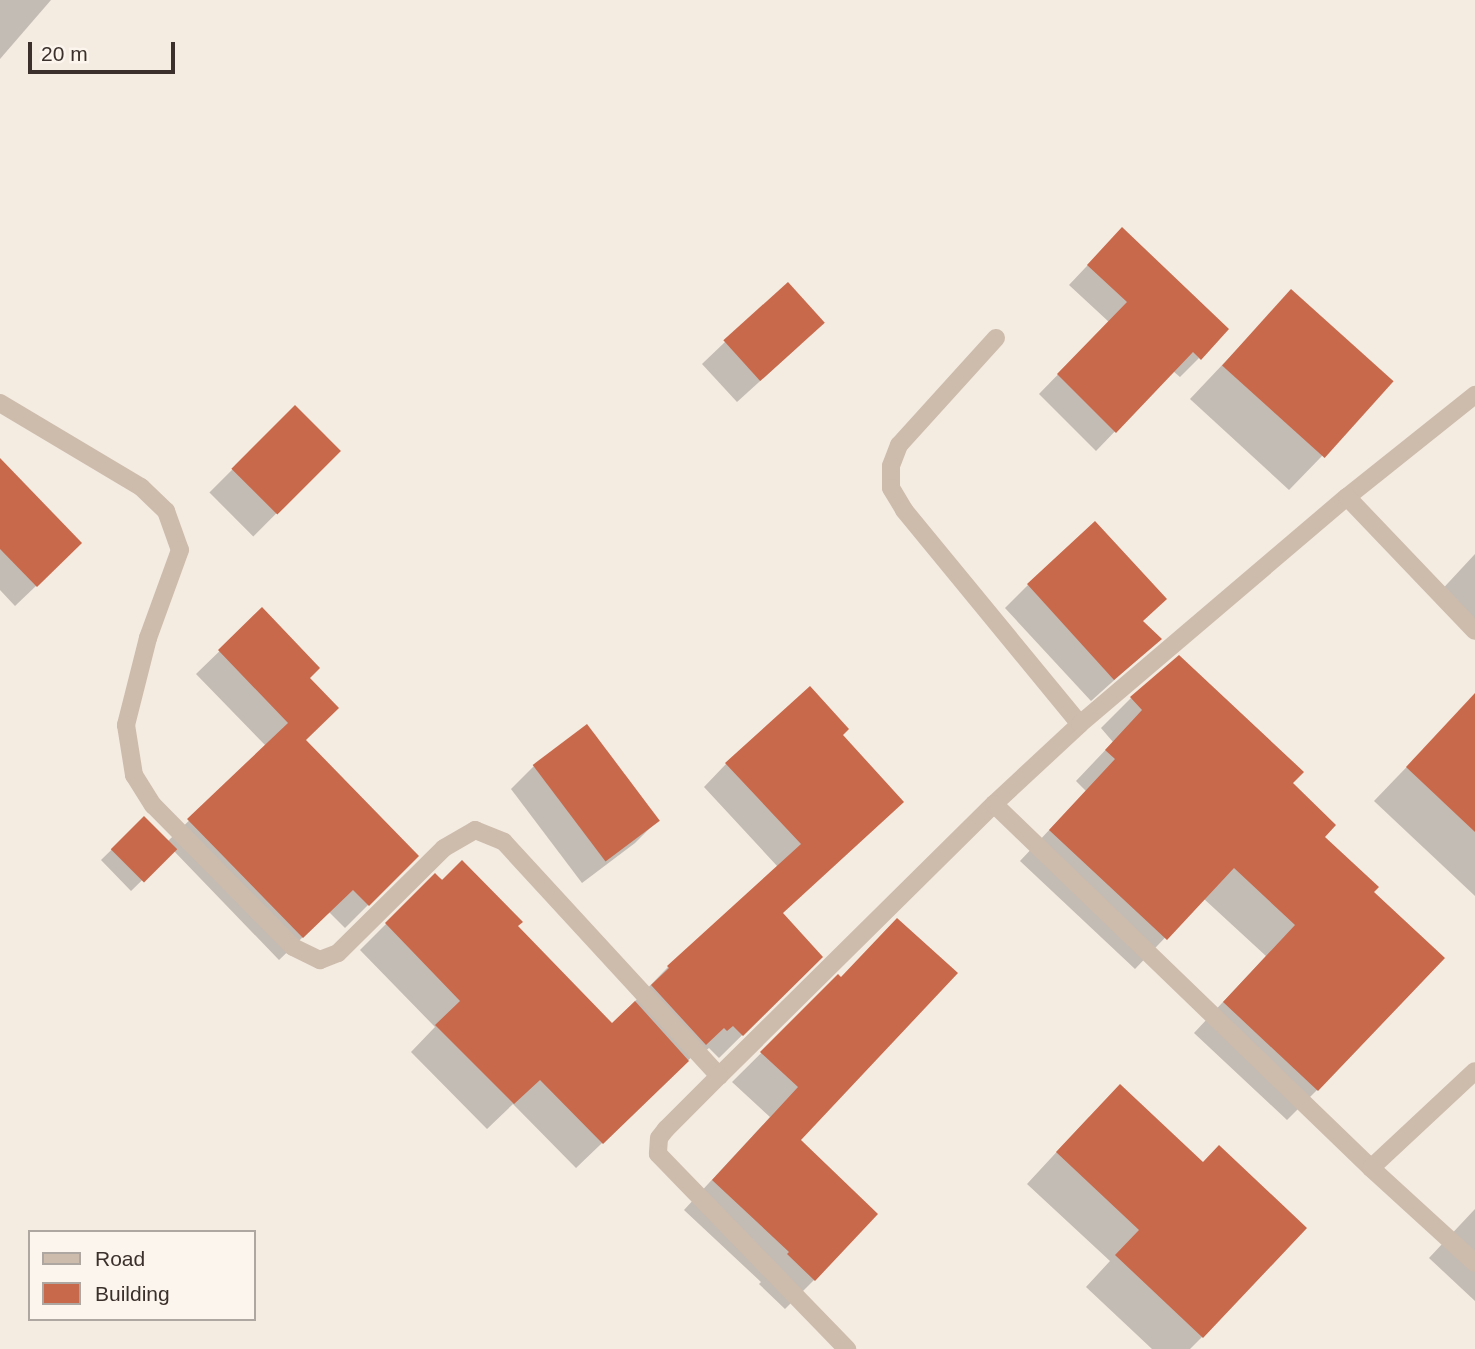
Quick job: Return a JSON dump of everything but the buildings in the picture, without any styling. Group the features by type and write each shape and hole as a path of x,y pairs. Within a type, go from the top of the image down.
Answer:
{"street":[{"path":"996,338 899,445 891,466 891,488 904,510 1080,724"},
{"path":"848,1349 658,1154 659,1138 994,804 1080,724 1347,497 1475,395"},
{"path":"0,403 141,487 166,511 180,550 148,638 126,725 134,775 153,805 293,947 320,960 338,953 444,848 475,830 504,842 719,1076"},
{"path":"1347,497 1475,631"},
{"path":"994,804 1371,1168 1475,1263"},
{"path":"1371,1168 1475,1071"}]}
